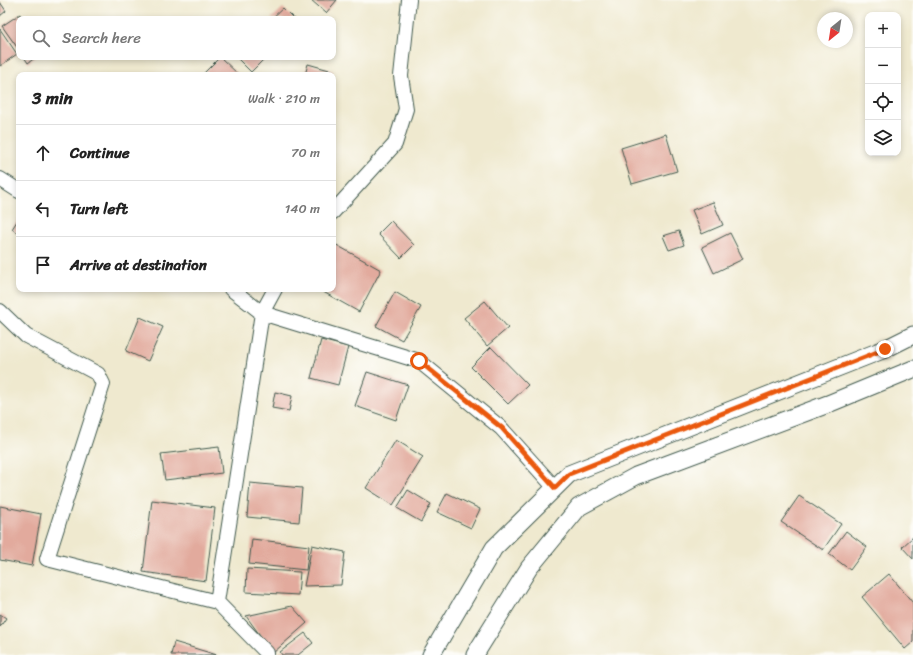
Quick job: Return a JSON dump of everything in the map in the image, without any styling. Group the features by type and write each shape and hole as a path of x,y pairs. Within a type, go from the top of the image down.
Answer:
{"street":[{"path":"336,209 395,144 406,109 401,76 409,0"},
{"path":"0,179 16,188"},
{"path":"235,292 262,314 419,361 502,428 555,488"},
{"path":"217,602 262,314 273,292"},
{"path":"0,311 26,336 98,374 103,384 47,559 217,602 267,653 267,655"},
{"path":"431,655 494,548 569,474 885,349 913,335"},
{"path":"475,655 529,568 580,507 636,476 828,404 913,369"}],"building":[{"path":"311,0 337,0 326,13"},
{"path":"0,2 6,11 0,16"},
{"path":"283,8 291,16 274,16"},
{"path":"16,17 16,46 2,26"},
{"path":"0,29 16,55 0,66"},
{"path":"217,60 223,60 236,72 205,72"},
{"path":"239,60 263,60 251,72"},
{"path":"308,64 333,71 333,72 306,72"},
{"path":"666,134 677,171 632,184 621,148"},
{"path":"713,202 723,225 702,234 692,210"},
{"path":"391,221 414,245 401,258 378,234"},
{"path":"16,223 16,232 12,229"},
{"path":"679,231 684,245 669,250 663,236"},
{"path":"730,233 743,259 714,273 702,247"},
{"path":"336,245 381,270 359,312 323,292 336,292"},
{"path":"395,292 421,307 402,340 376,326"},
{"path":"485,301 508,328 487,346 464,318"},
{"path":"140,317 163,327 148,361 126,351"},
{"path":"321,340 348,347 338,385 311,378"},
{"path":"491,347 528,385 508,404 471,367"},
{"path":"367,372 408,385 396,420 355,406"},
{"path":"275,392 292,396 289,411 272,408"},
{"path":"396,440 423,457 393,505 366,488"},
{"path":"219,447 222,473 165,480 161,454"},
{"path":"250,483 302,488 299,522 247,517"},
{"path":"408,490 431,504 421,522 397,508"},
{"path":"447,493 480,509 471,528 437,512"},
{"path":"799,496 841,524 823,550 781,522"},
{"path":"152,500 215,508 206,581 143,572"},
{"path":"0,506 41,514 32,566 0,560"},
{"path":"846,531 867,547 850,570 829,554"},
{"path":"913,537 913,559 902,547"},
{"path":"252,539 309,546 306,570 249,564"},
{"path":"312,545 345,552 341,585 304,586"},
{"path":"247,569 300,572 298,595 246,592"},
{"path":"889,574 913,603 913,642 905,649 862,597"},
{"path":"292,606 307,623 273,653 246,616"},
{"path":"0,614 6,618 0,627"},
{"path":"305,633 313,643 298,655 282,655 280,652"},
{"path":"174,642 217,655 171,655"}],"route":[{"path":"419,361 502,428 555,488 569,474 885,349"}]}
